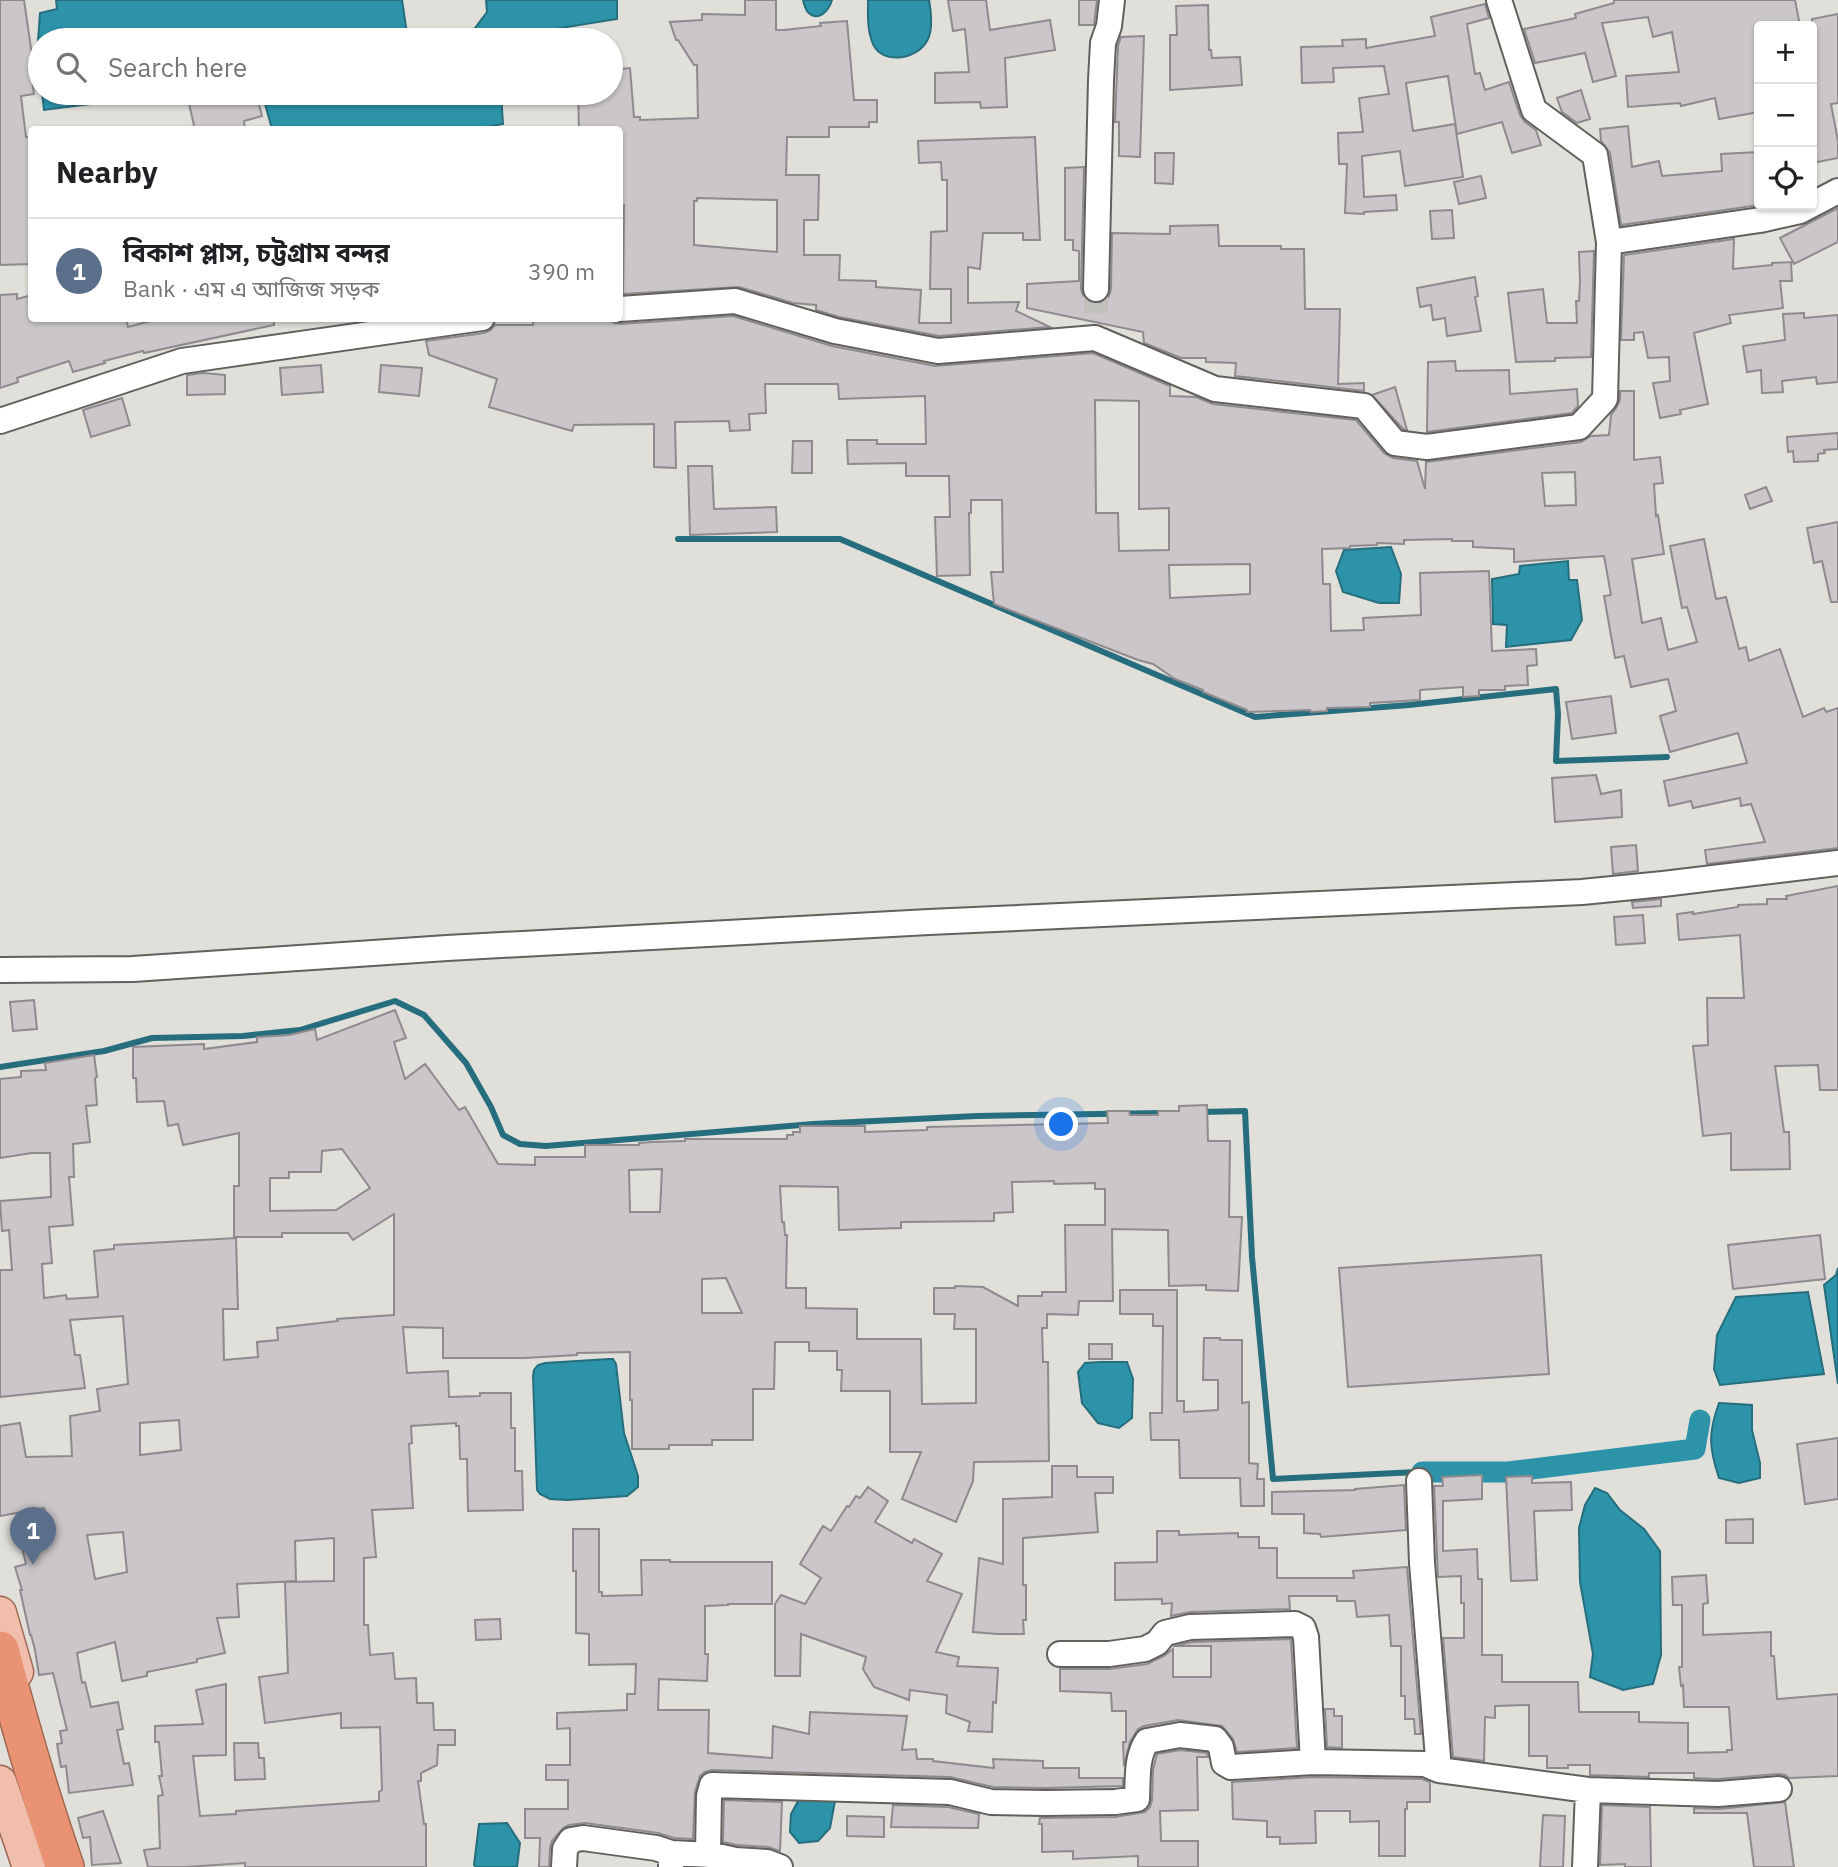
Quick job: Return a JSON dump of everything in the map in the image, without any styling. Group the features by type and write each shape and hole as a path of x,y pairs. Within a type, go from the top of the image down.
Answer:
{"highway":[{"path":"0,1650 50,1825 65,1867"},
{"path":"0,1727 42,1867"}],"main road":[{"path":"0,1613 77,1867"},
{"path":"0,1782 29,1867"}],"street":[{"path":"1096,289 1103,43 1109,26 1112,0"},
{"path":"623,309 735,301 835,331 938,351 1096,330 1214,389 1364,406 1395,443 1427,447 1579,427 1605,399 1609,242 1595,155 1534,110 1499,0"},
{"path":"1609,242 1760,220 1800,211 1838,191"},
{"path":"0,421 182,362 455,322"},
{"path":"0,970 132,969 447,948 929,922 1582,892 1838,863"},
{"path":"1419,1481 1422,1563 1439,1770"},
{"path":"1060,1654 1109,1654 1145,1649 1157,1643 1165,1633 1190,1627 1296,1624 1303,1628 1306,1637 1313,1762"},
{"path":"708,1855 709,1796 712,1785 950,1792 991,1802 1115,1802 1137,1799 1140,1758 1147,1741 1180,1735 1215,1739 1221,1747 1224,1763 1231,1767 1313,1762 1425,1764 1439,1770 1588,1790 1718,1794 1779,1789"},
{"path":"1586,1867 1588,1790"},
{"path":"564,1867 565,1849 571,1840 583,1838 656,1848 671,1860 708,1855 767,1862 780,1867"}],"water":[{"path":"56,0 402,0 406,28 39,28 40,13 57,9"},
{"path":"486,0 617,0 617,19 561,28 475,28 487,12"},
{"path":"803,0 832,0 826,11 815,16 807,11"},
{"path":"868,0 929,0 931,30 923,46 901,57 892,57 878,51 870,33"},
{"path":"43,105 83,105 44,110"},
{"path":"265,105 502,105 503,124 492,126 271,126"},
{"path":"1391,547 1401,574 1399,603 1379,603 1343,592 1336,571 1344,550"},
{"path":"1568,561 1569,580 1577,580 1582,620 1571,640 1506,647 1507,625 1493,624 1492,579 1519,574 1520,566"},
{"path":"1838,1268 1838,1384 1824,1285 1836,1275"},
{"path":"1808,1292 1824,1374 1720,1385 1714,1369 1717,1335 1736,1297"},
{"path":"613,1359 616,1364 624,1433 638,1476 638,1487 627,1496 550,1499 537,1490 534,1370 545,1363"},
{"path":"1127,1362 1133,1379 1132,1418 1119,1428 1098,1423 1082,1403 1078,1372 1085,1363"},
{"path":"1719,1403 1752,1405 1752,1430 1760,1463 1760,1478 1739,1483 1719,1478 1711,1440"},
{"path":"1595,1488 1607,1493 1620,1510 1644,1529 1660,1551 1661,1655 1653,1684 1623,1690 1590,1677 1593,1654 1580,1582 1579,1528 1585,1505"},
{"path":"804,1790 829,1792 835,1801 830,1828 818,1841 799,1843 790,1832 791,1814"},
{"path":"507,1823 520,1843 517,1867 476,1867 474,1865 479,1824"}],"building":[{"path":"0,0 24,0 28,28 28,95 21,96 28,137 28,264 0,265"},
{"path":"745,0 776,0 776,30 847,21 854,100 877,100 877,122 869,122 869,127 829,127 829,137 787,137 786,175 819,175 818,220 804,220 804,255 840,255 839,280 876,281 876,287 921,290 919,323 951,323 951,289 930,289 931,232 947,231 947,180 942,180 941,162 919,163 918,141 1035,137 1040,240 1023,240 1023,233 983,233 980,269 968,267 968,303 1019,302 1016,311 1050,327 939,336 839,317 816,310 816,305 793,303 739,287 623,294 623,126 579,126 578,105 623,105 623,69 630,68 634,117 640,117 640,120 698,118 697,65 694,65 676,40 670,22 702,20 702,14 745,15","holes":["697,198 777,200 777,252 694,245 694,201 697,201"]},
{"path":"948,0 986,0 990,30 1050,20 1055,50 1005,58 1007,107 981,108 980,102 935,103 935,73 969,72 965,29 953,31"},
{"path":"1079,0 1097,0 1094,25 1079,25"},
{"path":"1614,0 1795,0 1799,21 1754,21 1754,113 1719,119 1715,98 1681,106 1680,103 1628,107 1626,76 1679,72 1672,32 1653,37 1648,17 1602,23 1616,76 1593,82 1585,53 1535,63 1524,29 1576,18 1575,14 1614,3"},
{"path":"1485,4 1489,18 1467,24 1475,74 1480,73 1485,90 1509,82 1520,115 1536,130 1541,145 1512,153 1502,122 1457,134 1448,76 1406,83 1413,131 1455,124 1463,177 1405,186 1400,151 1362,156 1364,197 1396,195 1397,210 1345,213 1347,164 1339,164 1338,133 1363,132 1359,98 1389,94 1384,66 1333,68 1334,82 1302,83 1301,47 1343,46 1342,40 1366,39 1366,48 1435,36 1431,17"},
{"path":"1208,5 1209,50 1212,58 1240,57 1242,85 1170,90 1170,35 1177,35 1176,6"},
{"path":"1838,14 1838,103 1831,104 1838,141 1838,158 1817,162 1817,21 1812,19"},
{"path":"1144,36 1140,157 1119,156 1119,122 1115,122 1118,46 1121,37"},
{"path":"1581,90 1590,119 1577,123 1562,112 1557,98"},
{"path":"189,105 259,105 262,116 244,121 245,126 194,126"},
{"path":"1628,126 1632,167 1659,161 1662,176 1722,171 1721,154 1754,152 1754,206 1621,225 1610,153 1601,141 1600,129"},
{"path":"1155,153 1174,153 1173,184 1155,183"},
{"path":"1084,167 1081,289 1088,301 1096,304 1104,302 1109,296 1112,233 1170,234 1170,226 1218,225 1219,246 1281,246 1281,249 1304,249 1305,309 1340,309 1338,384 1364,383 1364,391 1235,376 1236,363 1206,362 1206,358 1181,358 1144,343 1143,332 1027,308 1027,284 1079,281 1079,251 1073,250 1073,240 1065,240 1065,168"},
{"path":"1481,176 1486,198 1459,204 1454,182"},
{"path":"1838,208 1838,242 1794,264 1780,238"},
{"path":"1452,210 1454,238 1432,239 1430,211"},
{"path":"1734,239 1733,269 1791,262 1792,281 1780,281 1783,308 1729,315 1731,323 1694,333 1708,404 1660,418 1653,383 1670,381 1669,357 1648,358 1643,332 1634,333 1634,340 1621,340 1624,255"},
{"path":"1594,251 1591,357 1516,362 1508,293 1543,289 1547,323 1577,323 1579,252"},
{"path":"1475,277 1478,296 1475,297 1481,331 1447,336 1445,318 1433,320 1431,305 1420,307 1417,288"},
{"path":"17,294 17,299 28,296 28,322 127,322 128,327 146,322 274,322 274,325 144,353 143,351 73,372 69,361 17,378 18,382 0,388 0,295"},
{"path":"1804,313 1804,318 1838,315 1838,382 1817,384 1816,377 1782,381 1783,392 1762,393 1761,370 1747,372 1743,346 1785,340 1783,314"},
{"path":"733,316 832,346 935,366 1093,353 1170,386 1170,396 1196,397 1213,404 1356,420 1384,453 1393,458 1417,461 1425,489 1426,462 1581,442 1591,436 1609,435 1611,415 1620,400 1620,391 1634,391 1634,460 1660,457 1663,483 1654,484 1656,516 1658,515 1664,554 1632,559 1642,623 1661,618 1668,650 1697,642 1687,607 1682,608 1670,546 1704,539 1716,599 1726,597 1739,649 1746,647 1749,661 1780,649 1803,717 1824,708 1826,712 1838,708 1838,848 1707,864 1705,850 1765,842 1751,804 1741,806 1740,798 1693,808 1691,801 1669,806 1664,781 1747,763 1738,733 1670,752 1660,716 1676,711 1668,679 1631,687 1624,656 1615,658 1604,596 1611,595 1604,556 1514,562 1514,549 1473,547 1473,541 1452,539 1404,540 1404,544 1377,543 1322,549 1323,584 1330,584 1331,631 1364,630 1363,618 1421,615 1420,573 1489,571 1492,651 1536,649 1537,665 1527,666 1528,685 1505,686 1505,690 1479,690 1479,696 1463,697 1463,687 1420,690 1420,700 1370,703 1370,707 1327,708 1327,711 1311,712 1247,712 1175,679 1153,664 994,604 991,572 1003,572 1002,500 971,500 970,575 937,576 935,517 950,517 949,476 906,476 906,463 848,464 847,440 877,440 877,444 926,444 925,396 839,399 838,384 765,384 766,413 749,414 750,430 730,431 729,421 675,422 676,468 654,467 654,424 574,425 572,431 489,407 497,379 429,355 426,341 484,333 495,325 533,325 533,322 614,323","holes":["1095,400 1139,401 1139,509 1169,508 1169,550 1119,551 1118,513 1096,513","1575,472 1576,505 1545,506 1542,473","1250,564 1250,594 1170,598 1169,565"]},
{"path":"1455,361 1456,371 1509,370 1510,394 1577,389 1578,406 1572,413 1427,432 1428,362"},
{"path":"321,365 323,392 282,395 280,368"},
{"path":"381,365 422,368 419,396 379,392"},
{"path":"187,375 225,375 225,394 187,395"},
{"path":"1395,387 1407,430 1403,429 1372,395"},
{"path":"122,398 130,425 91,437 83,410"},
{"path":"1838,433 1838,449 1824,450 1825,453 1818,454 1818,461 1794,462 1793,451 1788,452 1787,437"},
{"path":"793,441 812,441 812,473 792,473"},
{"path":"688,466 712,466 714,509 776,507 777,532 690,535"},
{"path":"1766,487 1772,501 1750,509 1745,495"},
{"path":"1838,522 1838,602 1831,602 1822,561 1814,563 1807,528"},
{"path":"1611,696 1616,733 1572,739 1566,702"},
{"path":"1596,775 1601,794 1621,790 1622,817 1555,822 1552,778"},
{"path":"1636,845 1638,871 1613,874 1611,847"},
{"path":"1838,886 1838,1090 1820,1090 1818,1065 1775,1066 1784,1132 1789,1132 1790,1169 1731,1170 1731,1133 1703,1136 1693,1046 1708,1045 1707,998 1744,998 1740,935 1679,940 1677,914 1693,914 1738,905 1767,904 1767,899 1787,899 1786,896"},
{"path":"1661,899 1661,906 1633,908 1632,902"},
{"path":"1643,915 1645,943 1616,945 1614,917"},
{"path":"34,1000 37,1029 13,1031 10,1002"},
{"path":"395,1010 406,1038 394,1042 405,1079 425,1064 459,1110 465,1107 498,1164 535,1165 535,1157 585,1157 585,1145 639,1145 685,1139 787,1139 787,1135 800,1132 800,1126 865,1126 865,1132 927,1130 927,1127 1108,1123 1107,1111 1129,1111 1130,1115 1158,1115 1158,1111 1179,1111 1179,1106 1207,1105 1208,1141 1230,1141 1229,1217 1242,1217 1238,1291 1206,1290 1206,1285 1169,1286 1168,1230 1112,1229 1113,1301 1079,1301 1078,1315 1047,1314 1047,1328 1042,1328 1043,1362 1048,1362 1049,1461 974,1462 973,1481 956,1522 902,1499 921,1452 890,1452 890,1391 841,1391 842,1370 837,1370 837,1351 809,1351 809,1342 775,1342 774,1389 753,1389 753,1440 712,1440 712,1445 669,1445 669,1449 632,1449 630,1352 524,1358 443,1358 443,1328 403,1327 407,1373 448,1371 449,1397 511,1393 511,1428 515,1428 515,1471 522,1471 523,1510 468,1511 467,1459 460,1459 459,1426 456,1426 456,1423 411,1426 412,1443 409,1444 413,1508 372,1510 376,1557 364,1558 364,1625 368,1625 370,1655 393,1653 395,1679 416,1678 417,1703 433,1703 434,1730 455,1730 455,1745 438,1745 437,1765 421,1773 421,1781 418,1781 426,1824 426,1867 245,1867 245,1863 148,1867 144,1850 160,1848 158,1796 163,1795 159,1776 162,1776 159,1742 155,1742 155,1726 203,1724 196,1690 226,1684 226,1755 193,1756 200,1816 379,1801 379,1792 382,1790 380,1727 341,1728 341,1713 265,1723 259,1677 288,1673 285,1582 334,1581 334,1538 295,1541 296,1581 237,1584 239,1617 217,1618 225,1653 197,1659 197,1662 147,1672 147,1676 122,1681 115,1642 77,1653 82,1683 85,1682 91,1707 118,1702 123,1729 117,1730 124,1764 129,1763 133,1785 69,1793 66,1766 61,1767 57,1744 62,1743 60,1731 67,1730 53,1673 39,1675 15,1567 26,1564 21,1544 51,1536 44,1508 0,1516 0,1426 20,1423 26,1457 72,1456 70,1416 100,1411 97,1389 128,1384 123,1316 70,1320 75,1355 80,1355 85,1388 0,1397 0,1270 12,1270 9,1230 2,1231 0,1201 51,1197 50,1153 0,1158 0,1079 21,1077 21,1071 46,1070 45,1063 94,1055 97,1105 86,1106 90,1142 73,1144 74,1177 69,1177 73,1225 49,1227 52,1263 42,1264 44,1298 66,1295 67,1299 98,1297 94,1251 114,1249 114,1245 236,1238 238,1309 223,1309 224,1360 258,1357 257,1342 278,1340 277,1328 338,1321 337,1319 394,1315 394,1214 353,1240 348,1233 282,1233 282,1237 234,1237 234,1186 239,1186 239,1133 183,1145 178,1124 168,1126 164,1101 137,1102 136,1078 133,1078 133,1047 204,1044 204,1049 257,1042 257,1037 289,1035 315,1029 317,1040","holes":["342,1149 370,1188 336,1210 270,1211 270,1178 289,1178 289,1172 321,1172 322,1151","662,1169 660,1212 630,1212 629,1170","1012,1182 1095,1183 1095,1189 1105,1189 1105,1225 1065,1225 1066,1292 1018,1296 1018,1306 983,1287 934,1288 934,1314 955,1314 954,1329 976,1329 976,1403 922,1404 921,1339 857,1339 857,1309 806,1308 806,1288 786,1288 787,1235 782,1222 780,1186 838,1187 839,1230 901,1228 901,1222 994,1221 994,1213 1013,1212","726,1278 742,1313 702,1313 702,1279","179,1420 181,1450 140,1455 140,1423","123,1532 127,1572 95,1579 87,1535"]},
{"path":"1820,1235 1825,1279 1733,1289 1728,1245"},
{"path":"1541,1255 1549,1374 1348,1387 1339,1268"},
{"path":"1120,1290 1177,1290 1177,1401 1184,1401 1184,1412 1218,1410 1218,1380 1203,1380 1204,1338 1242,1340 1242,1403 1249,1402 1249,1463 1258,1464 1257,1479 1264,1479 1264,1506 1241,1506 1240,1478 1180,1478 1179,1440 1151,1440 1150,1413 1162,1413 1163,1326 1153,1326 1153,1314 1120,1314"},
{"path":"1089,1344 1112,1344 1112,1359 1089,1359"},
{"path":"1838,1438 1838,1499 1805,1504 1797,1444"},
{"path":"1052,1466 1077,1466 1077,1477 1113,1477 1113,1493 1095,1493 1098,1532 1023,1538 1023,1585 1026,1585 1024,1634 973,1632 979,1558 1003,1564 1003,1499 1052,1497"},
{"path":"1482,1475 1482,1499 1443,1501 1443,1551 1477,1549 1478,1579 1482,1579 1482,1655 1502,1655 1502,1682 1578,1682 1579,1712 1639,1712 1639,1722 1688,1723 1688,1753 1732,1750 1729,1707 1684,1707 1679,1667 1682,1667 1682,1605 1673,1605 1672,1577 1706,1575 1708,1603 1703,1604 1703,1635 1771,1632 1771,1656 1774,1656 1777,1699 1838,1694 1838,1776 1789,1778 1778,1774 1718,1779 1694,1778 1694,1773 1649,1773 1649,1777 1590,1775 1590,1765 1547,1768 1547,1756 1529,1756 1529,1705 1495,1706 1495,1718 1485,1717 1484,1761 1453,1757 1443,1638 1464,1638 1464,1603 1461,1603 1461,1576 1438,1577 1434,1486 1443,1486 1442,1477"},
{"path":"1532,1476 1532,1483 1571,1482 1572,1510 1534,1511 1537,1580 1511,1581 1506,1477"},
{"path":"1404,1485 1406,1530 1321,1537 1320,1534 1304,1533 1304,1514 1272,1514 1272,1492 1355,1490"},
{"path":"868,1487 888,1501 875,1522 912,1543 914,1539 942,1554 927,1581 962,1594 936,1652 959,1657 957,1666 998,1668 992,1732 968,1731 970,1722 946,1713 947,1695 910,1690 909,1700 874,1687 863,1669 866,1657 801,1634 800,1676 775,1676 775,1604 781,1595 805,1604 821,1578 800,1564 823,1526 831,1531 847,1506 849,1507 856,1496 860,1498"},
{"path":"1753,1519 1753,1543 1726,1543 1726,1520"},
{"path":"573,1529 599,1529 599,1592 602,1592 602,1596 642,1595 641,1560 772,1562 772,1604 705,1606 707,1681 659,1679 658,1710 709,1710 708,1753 772,1758 773,1726 809,1734 810,1712 907,1716 902,1750 916,1749 917,1759 994,1768 993,1759 1043,1761 1043,1768 1079,1768 1079,1778 1123,1778 1123,1786 993,1787 950,1777 712,1770 700,1776 695,1792 693,1839 585,1823 569,1825 552,1841 549,1867 539,1867 540,1838 525,1838 525,1809 568,1809 568,1780 546,1780 546,1765 570,1765 570,1728 557,1729 557,1713 627,1710 627,1694 635,1694 636,1664 589,1665 589,1634 576,1633"},
{"path":"1157,1531 1179,1531 1179,1535 1238,1533 1238,1537 1259,1537 1259,1548 1277,1548 1277,1578 1354,1578 1353,1571 1407,1567 1421,1734 1415,1734 1414,1719 1405,1719 1405,1696 1401,1696 1401,1646 1391,1646 1389,1615 1357,1617 1355,1601 1337,1601 1337,1596 1289,1596 1290,1609 1190,1612 1171,1616 1172,1603 1162,1604 1162,1599 1115,1600 1115,1563 1157,1562"},
{"path":"500,1619 501,1639 476,1640 475,1620"},
{"path":"1291,1639 1297,1748 1237,1752 1233,1739 1222,1726 1178,1720 1138,1729 1130,1742 1124,1766 1126,1711 1112,1711 1111,1693 1060,1691 1060,1669 1109,1669 1147,1664 1173,1649 1173,1677 1211,1677 1211,1646 1173,1646 1192,1642"},
{"path":"1325,1709 1334,1709 1334,1716 1342,1716 1342,1748 1327,1747"},
{"path":"234,1743 258,1743 259,1758 264,1758 265,1779 235,1780"},
{"path":"1180,1750 1207,1753 1208,1757 1197,1757 1198,1810 1160,1811 1161,1841 1198,1841 1198,1867 1138,1867 1138,1856 1073,1859 1073,1851 1042,1852 1040,1818 1115,1817 1145,1812 1152,1800 1153,1770 1157,1754"},
{"path":"1313,1777 1422,1779 1430,1782 1430,1802 1407,1802 1405,1856 1379,1856 1379,1821 1350,1822 1350,1811 1315,1811 1316,1843 1280,1844 1280,1837 1267,1837 1267,1821 1233,1819 1232,1782"},
{"path":"724,1800 782,1802 780,1851 723,1842"},
{"path":"1785,1802 1794,1867 1754,1867 1747,1813 1694,1813 1694,1808 1719,1809"},
{"path":"893,1805 948,1807 979,1814 978,1828 891,1827"},
{"path":"1602,1805 1650,1807 1651,1867 1600,1865"},
{"path":"103,1811 121,1863 92,1865 90,1837 83,1838 78,1818"},
{"path":"1543,1815 1565,1816 1563,1867 1540,1867"},
{"path":"847,1816 884,1817 884,1837 847,1836"}],"waterway":[{"path":"678,539 840,539 1255,717 1409,705 1556,689 1556,761 1667,757"},
{"path":"0,1067 104,1051 152,1038 243,1036 300,1030 395,1001 424,1015 466,1063 491,1107 503,1135 520,1144 546,1146 813,1124 977,1116 1163,1113"},
{"path":"1202,1112 1245,1111 1252,1257 1273,1479 1417,1472"},
{"path":"1422,1472 1508,1472 1695,1449 1700,1420"}],"tunnel":[{"path":"1096,289 1096,323"}],"place":[{"name":"বিকাশ প্লাস, চট্টগ্রাম বন্দর","path":"33,1565"}]}
